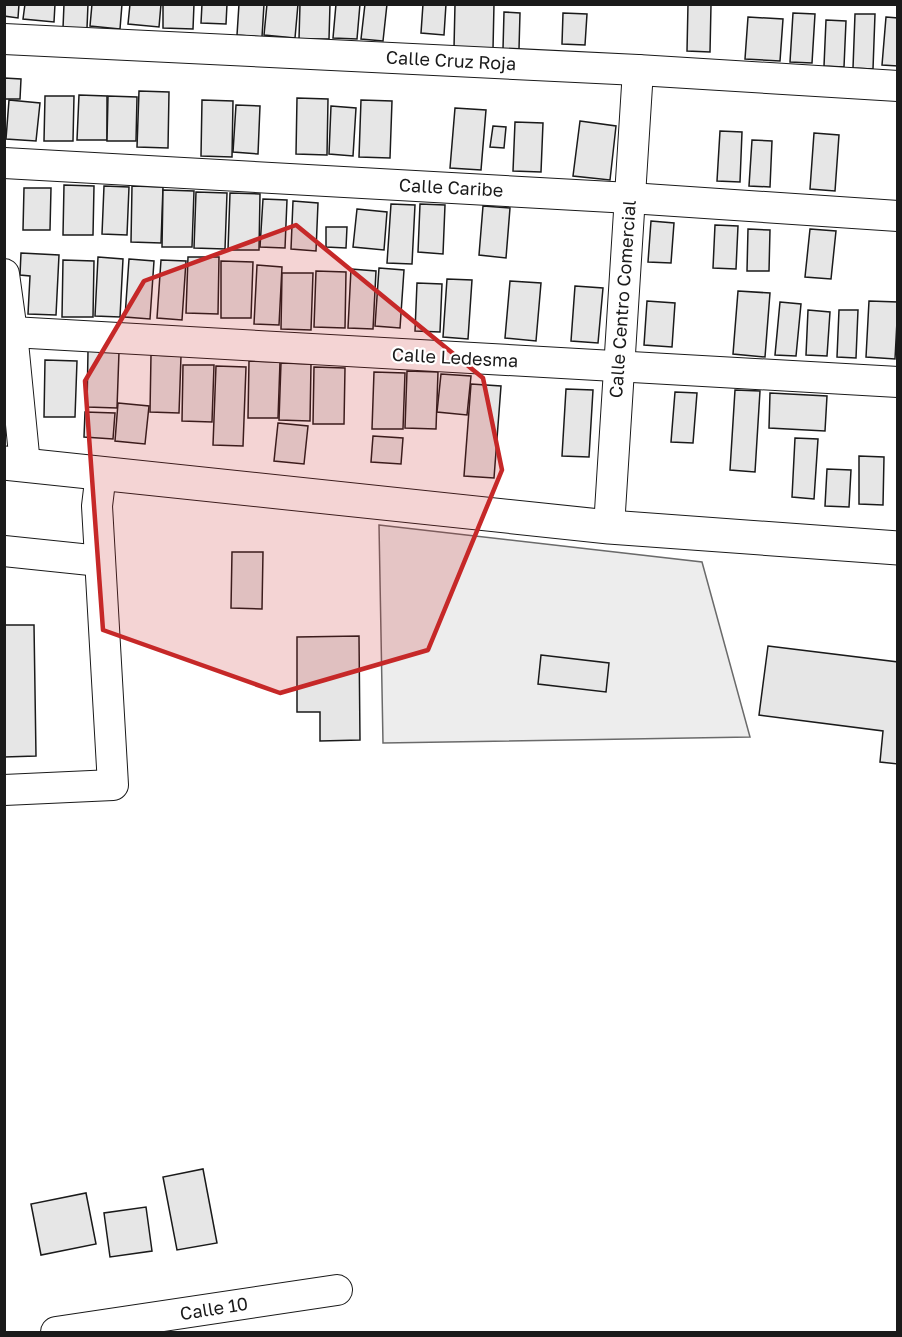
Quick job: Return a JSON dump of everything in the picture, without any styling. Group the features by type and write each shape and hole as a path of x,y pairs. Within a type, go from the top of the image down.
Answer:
{"main road":[{"path":"15,464 609,527 897,548"}],"street":[{"name":"Calle Cruz Roja","path":"4,39 638,70 897,86"},
{"name":"Calle Centro Comercial","path":"609,527 638,70"},
{"name":"Calle Caribe","path":"4,163 630,198 897,216"},
{"path":"4,274 12,332 15,464"},
{"name":"Calle Ledesma","path":"12,332 897,382"},
{"path":"4,790 113,785 97,506 101,473"},
{"path":"4,551 100,561"},
{"name":"Calle 10","path":"56,1332 337,1290"}],"highlighted area":[{"path":"296,225 483,378 502,470 428,650 280,693 103,630 85,381 144,281"}],"shaded area":[{"path":"379,525 702,562 750,737 383,743"}],"building":[{"path":"4,4 19,4 18,18 4,16"},
{"path":"25,4 55,4 54,22 23,19"},
{"path":"64,4 88,4 87,28 63,28"},
{"path":"92,4 122,4 120,29 90,26"},
{"path":"130,4 161,4 159,27 128,24"},
{"path":"163,4 194,4 193,29 163,28"},
{"path":"202,4 227,4 226,24 201,23"},
{"path":"239,4 264,4 262,37 237,35"},
{"path":"267,4 298,4 295,38 264,35"},
{"path":"300,4 330,4 329,39 299,39"},
{"path":"336,4 360,4 357,39 333,38"},
{"path":"365,4 387,4 383,41 361,39"},
{"path":"423,4 446,4 444,35 421,33"},
{"path":"455,4 494,4 493,49 454,48"},
{"path":"688,4 711,5 710,52 687,51"},
{"path":"504,12 520,13 519,49 503,49"},
{"path":"563,13 587,14 585,45 562,44"},
{"path":"793,13 815,14 812,63 790,62"},
{"path":"855,14 875,14 873,69 853,68"},
{"path":"748,17 783,19 780,61 745,59"},
{"path":"886,17 898,18 898,66 882,65"},
{"path":"826,20 846,21 844,67 824,66"},
{"path":"4,78 21,79 20,99 4,99"},
{"path":"139,91 169,92 168,148 137,147"},
{"path":"79,95 107,96 107,140 77,140"},
{"path":"45,96 74,96 73,141 44,141"},
{"path":"108,96 137,97 136,141 107,141"},
{"path":"297,98 328,99 327,155 296,154"},
{"path":"9,100 40,103 36,141 6,139"},
{"path":"202,100 233,101 232,157 201,156"},
{"path":"361,100 392,101 390,158 359,157"},
{"path":"236,105 260,106 258,154 233,152"},
{"path":"331,106 356,108 353,156 329,154"},
{"path":"455,108 486,110 481,170 450,168"},
{"path":"580,121 616,126 610,180 573,176"},
{"path":"515,122 543,123 541,172 513,171"},
{"path":"493,126 506,127 504,148 490,147"},
{"path":"720,131 742,132 740,182 717,181"},
{"path":"814,133 839,135 835,191 810,189"},
{"path":"752,140 772,141 770,187 749,186"},
{"path":"64,185 94,186 93,235 63,235"},
{"path":"104,186 129,187 127,235 102,234"},
{"path":"132,186 163,187 161,243 131,242"},
{"path":"24,188 51,188 50,230 23,230"},
{"path":"163,190 194,191 192,247 162,247"},
{"path":"196,192 227,193 225,249 194,248"},
{"path":"230,193 260,194 259,250 228,250"},
{"path":"263,199 287,200 285,248 260,247"},
{"path":"293,201 318,203 316,251 291,249"},
{"path":"391,204 415,205 412,264 387,263"},
{"path":"420,204 445,205 443,254 418,252"},
{"path":"483,206 510,208 506,258 479,255"},
{"path":"357,209 387,212 384,250 353,247"},
{"path":"651,221 674,223 671,263 648,262"},
{"path":"715,225 738,226 736,269 713,268"},
{"path":"326,227 347,227 346,248 326,247"},
{"path":"748,229 770,230 769,271 747,271"},
{"path":"810,229 836,231 831,279 805,277"},
{"path":"21,253 59,255 56,315 28,314 30,276 20,275"},
{"path":"98,257 123,259 120,317 95,316"},
{"path":"188,257 219,257 218,314 186,313"},
{"path":"129,259 154,261 150,319 125,317"},
{"path":"63,260 94,261 93,317 62,317"},
{"path":"161,260 186,261 182,320 157,318"},
{"path":"221,261 253,262 251,318 221,318"},
{"path":"257,265 282,267 279,325 254,324"},
{"path":"379,268 404,270 400,328 375,326"},
{"path":"351,269 376,271 373,329 348,328"},
{"path":"316,271 346,272 345,328 314,327"},
{"path":"282,273 313,273 311,330 281,329"},
{"path":"447,279 472,280 468,339 443,337"},
{"path":"510,281 541,283 536,341 505,338"},
{"path":"417,283 442,284 440,332 415,331"},
{"path":"575,286 603,288 598,343 571,341"},
{"path":"738,291 770,293 765,357 733,354"},
{"path":"647,301 675,303 672,347 644,345"},
{"path":"869,301 898,302 895,359 866,357"},
{"path":"780,302 801,304 796,356 775,355"},
{"path":"808,310 830,312 827,356 806,355"},
{"path":"839,310 858,310 856,358 837,357"},
{"path":"88,351 119,352 117,408 87,407"},
{"path":"151,355 181,356 179,413 150,412"},
{"path":"45,360 77,361 75,417 44,417"},
{"path":"249,361 280,362 278,418 248,418"},
{"path":"281,363 311,364 310,421 279,420"},
{"path":"183,365 214,365 212,422 182,421"},
{"path":"216,366 246,367 243,446 213,445"},
{"path":"314,367 345,368 344,424 313,424"},
{"path":"407,371 438,372 436,429 405,428"},
{"path":"374,372 405,373 403,429 372,429"},
{"path":"441,374 471,376 467,415 437,412"},
{"path":"471,384 501,386 494,478 464,476"},
{"path":"566,389 593,390 589,457 562,456"},
{"path":"735,390 760,391 755,472 730,470"},
{"path":"675,392 697,393 693,443 671,442"},
{"path":"770,393 827,396 825,431 769,428"},
{"path":"118,403 149,406 145,444 115,441"},
{"path":"85,412 115,413 113,439 84,437"},
{"path":"278,423 308,426 304,464 274,461"},
{"path":"373,436 403,438 401,464 371,462"},
{"path":"795,438 818,439 814,499 792,497"},
{"path":"859,456 884,457 883,505 859,504"},
{"path":"827,469 851,470 849,507 825,506"},
{"path":"232,552 263,552 262,609 231,608"},
{"path":"4,625 34,625 36,756 4,757"},
{"path":"359,636 360,740 320,741 320,712 297,712 297,637"},
{"path":"768,646 898,662 898,764 880,762 883,731 759,715"},
{"path":"541,655 609,663 606,692 538,684"},
{"path":"203,1169 217,1243 177,1250 163,1177"},
{"path":"86,1193 96,1244 41,1255 31,1204"},
{"path":"146,1207 152,1251 110,1257 104,1213"}]}
